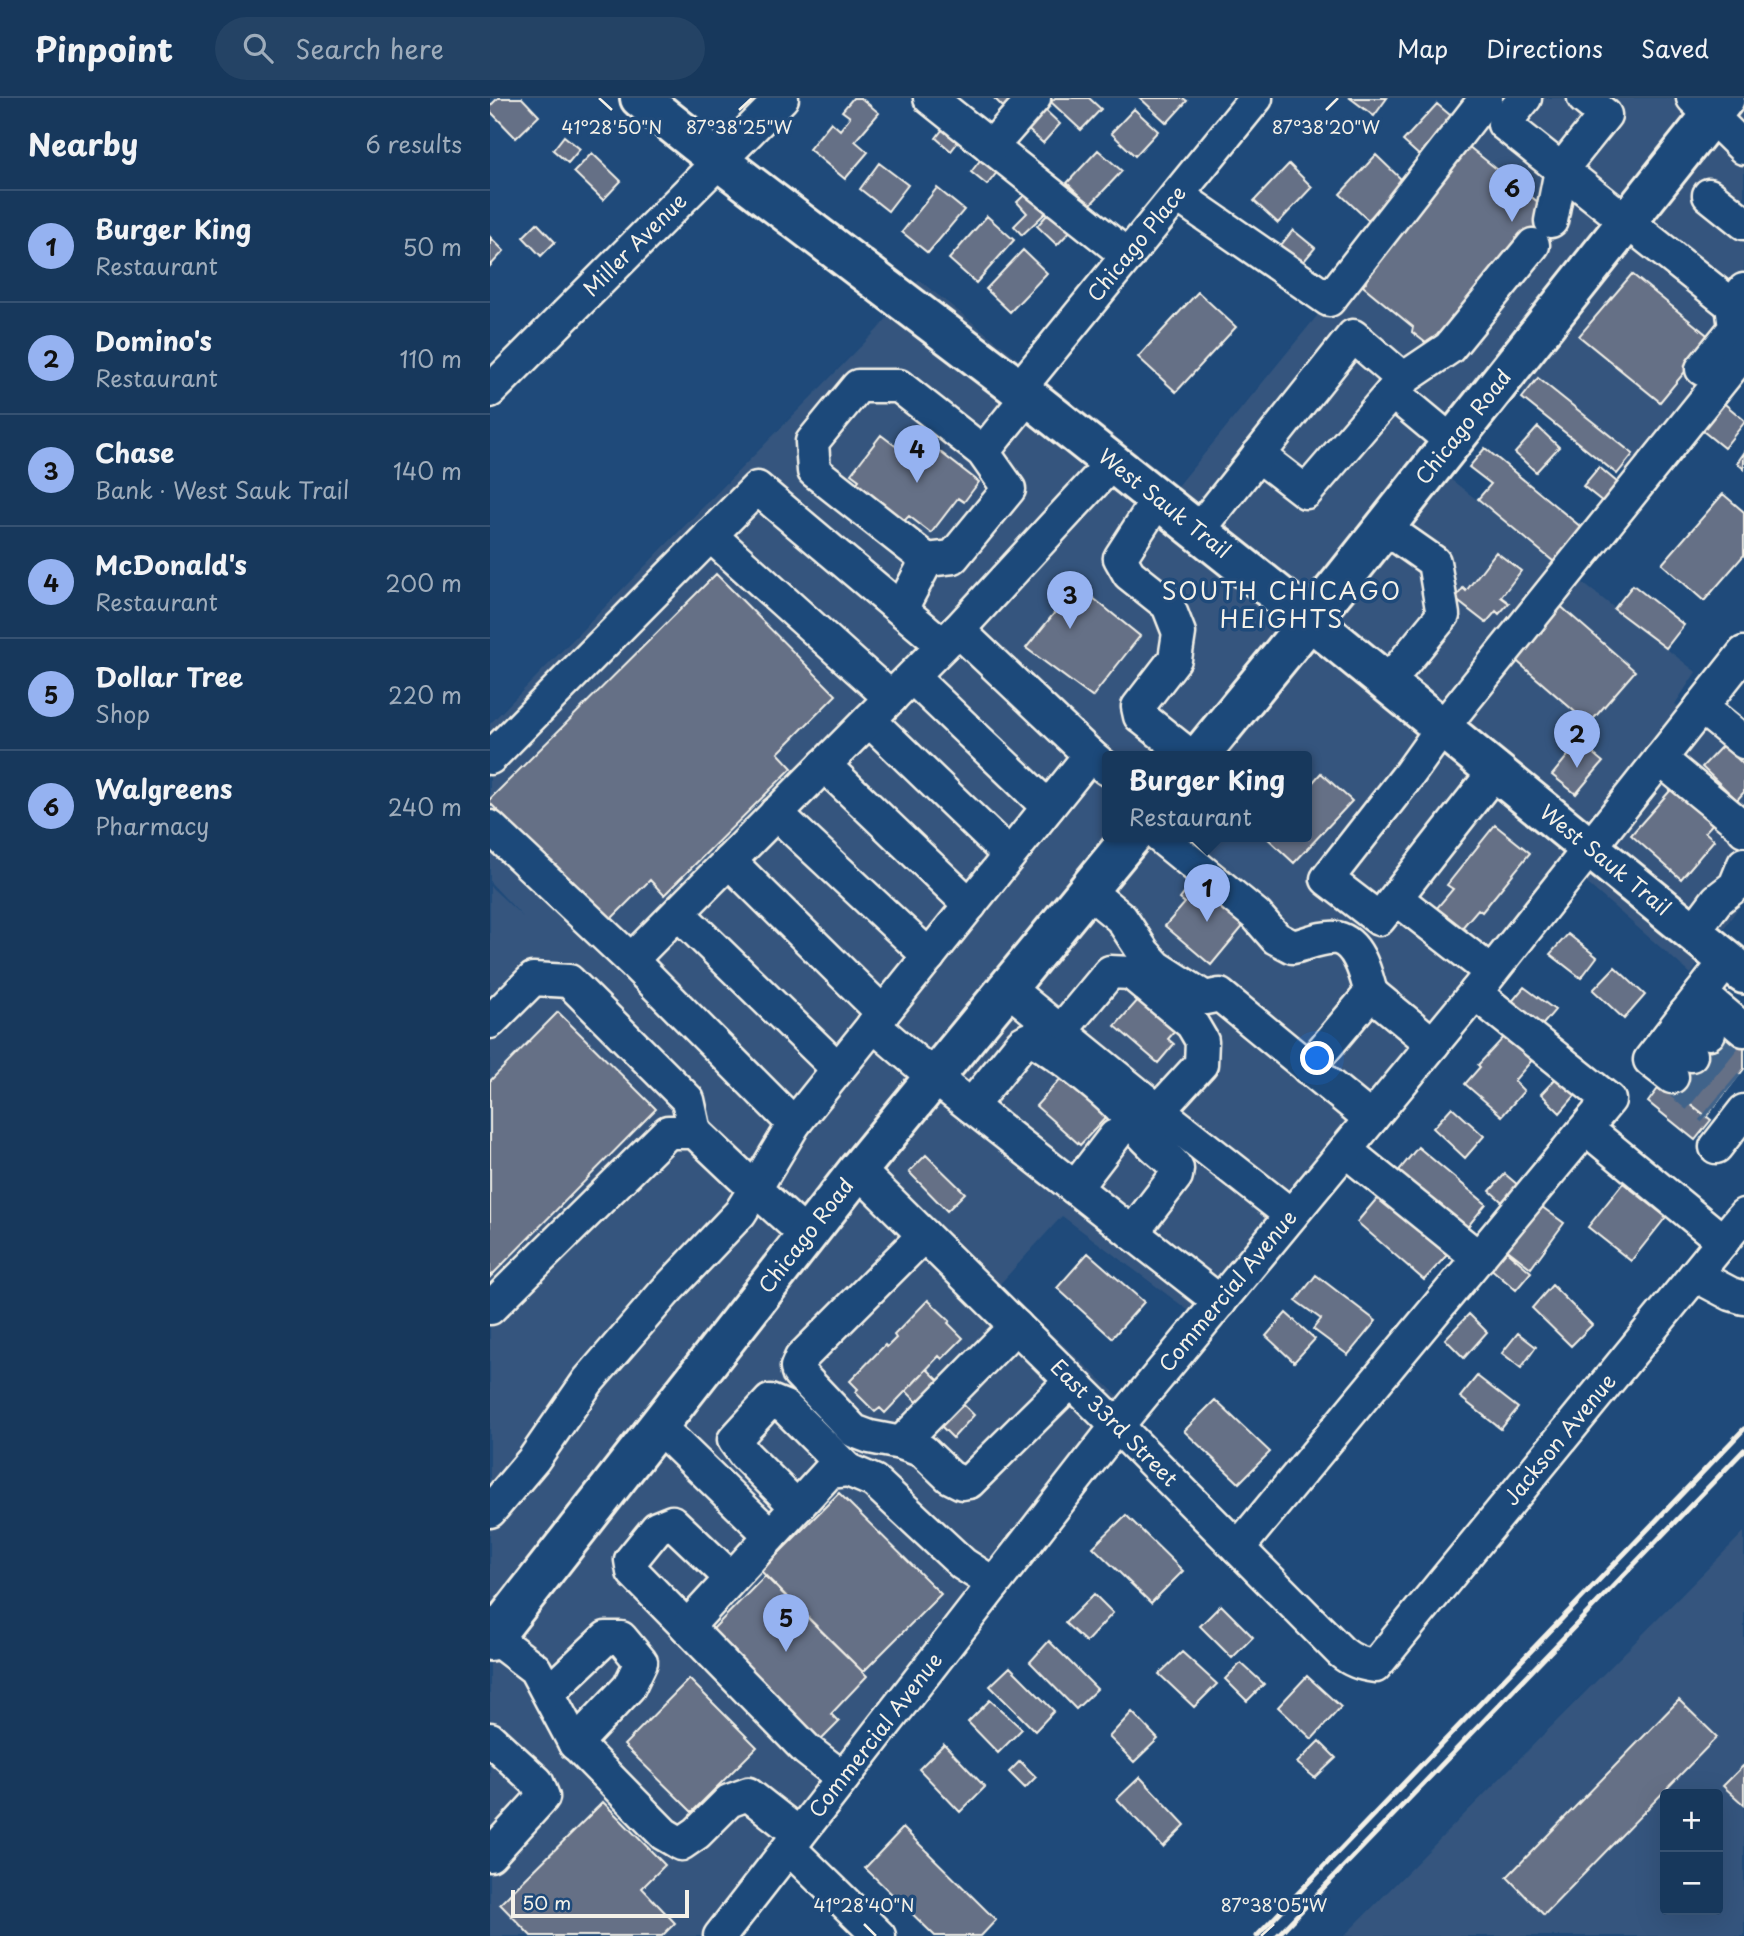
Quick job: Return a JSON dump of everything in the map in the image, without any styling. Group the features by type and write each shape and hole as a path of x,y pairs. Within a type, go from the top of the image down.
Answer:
{"main road":[{"name":"West Sauk Trail","path":"640,98 1158,499 1590,846 1735,967"},
{"name":"Chicago Road","path":"1203,751 1627,222 1710,104"},
{"name":"Chicago Road","path":"494,1629 652,1434 858,1170 1127,842"}],"street":[{"name":"Miller Avenue","path":"490,391 782,98"},
{"path":"930,98 1128,256"},
{"path":"991,147 1034,98"},
{"name":"Chicago Place","path":"983,452 1023,393 1128,256 1256,98"},
{"path":"1177,195 1329,300 1486,98"},
{"path":"1525,98 1504,124 1627,222 1738,298 1735,328 1682,394"},
{"path":"1258,455 1306,492 1398,386 1449,348 1542,233 1561,170 1605,116 1584,98"},
{"path":"1710,104 1744,148"},
{"path":"1709,195 1744,223"},
{"path":"1198,531 1353,336 1452,442"},
{"path":"1495,771 1379,919 1327,879 1442,728 1744,352"},
{"path":"858,386 899,386 983,452 1009,489 953,557 927,559 814,471 812,442 858,386"},
{"path":"631,960 951,637 1112,463"},
{"path":"490,758 757,488 901,609 951,637 1098,762 1048,807 1009,855 794,1124 740,1213 665,1292 588,1381 534,1459 490,1511"},
{"path":"1158,499 1120,558 1129,574 1168,605 1179,633 1175,659 1138,707 1140,716 1185,751"},
{"path":"1384,527 1434,562 1443,615 1387,683"},
{"path":"710,535 890,698 1048,807"},
{"path":"901,609 927,559"},
{"name":"Commercial Avenue","path":"720,1936 1117,1426 1483,983 1744,653"},
{"path":"890,698 1009,855"},
{"path":"1701,707 1744,742"},
{"path":"1660,759 1744,830"},
{"path":"824,765 970,905"},
{"path":"776,813 929,956"},
{"path":"490,827 631,960 794,1124"},
{"path":"1166,842 1256,915 1276,938 1293,947 1338,938 1348,944 1357,954 1371,993 1433,1044"},
{"path":"729,860 935,1078 1220,1302"},
{"path":"1693,932 1717,901 1735,886 1744,864"},
{"path":"1088,891 1121,918 1144,953 1157,967 1205,998 1220,995 1371,1119"},
{"path":"1238,1548 1609,1100 1396,898"},
{"path":"678,913 838,1069"},
{"path":"1735,967 1688,1035 1744,1030"},
{"path":"1060,1032 1110,972 1131,973 1192,1024 1202,1041 1201,1064 1158,1111"},
{"path":"490,1023 533,979 569,981 688,1100 695,1132 807,1236"},
{"path":"1007,988 1291,1215"},
{"path":"1308,1068 1371,993"},
{"path":"971,1106 1022,1043 1029,1039 1038,1041 1119,1106 1149,1142 1172,1161 1177,1169 1176,1176 1132,1233"},
{"path":"490,1308 668,1132 695,1132"},
{"path":"1075,1188 1115,1136"},
{"path":"1600,1140 1723,1241"},
{"path":"1345,1150 1479,1258"},
{"name":"East 33rd Street","path":"858,1170 1341,1652 1351,1660 1376,1666"},
{"name":"Jackson Avenue","path":"1376,1666 1744,1215"},
{"path":"925,1236 801,1358 797,1367 797,1372 854,1431 923,1451 950,1477 962,1483 969,1482 1071,1381"},
{"path":"1695,1275 1740,1291"},
{"path":"901,1443 1016,1326"},
{"path":"797,1507 745,1455 734,1440 770,1401 785,1408 848,1470 874,1481 963,1564 993,1584"},
{"path":"652,1434 764,1542"},
{"path":"687,1627 829,1472 848,1470"},
{"path":"731,1578 672,1522 657,1528 631,1560 633,1572 807,1750 843,1779"},
{"path":"494,1629 535,1669 575,1744 664,1834 681,1844 697,1833 729,1801 748,1794 879,1936"},
{"path":"549,1692 606,1639 621,1638 641,1662 629,1687 575,1744"},
{"path":"490,1739 537,1782 543,1797 490,1855"}],"shaded area":[{"path":"1495,98 1744,98 1744,336 1632,477 1519,389 1449,478 1696,672 1675,704 1744,758 1744,900 1691,974 1582,879 1212,1328 1062,1216 999,1285 1143,1419 742,1936 490,1936 490,886 523,917 490,882 490,724 877,330 919,280 1178,486"},
{"path":"1744,1532 1744,1936 1344,1936"}],"building":[{"path":"498,98 522,98 539,116 516,138 490,111 490,106"},
{"path":"853,98 861,98 879,113 855,141 868,152 845,179 809,149 831,122 840,130 850,117 842,111"},
{"path":"994,98 1014,98 1004,108"},
{"path":"1055,98 1089,98 1101,109 1081,130 1051,102"},
{"path":"1140,98 1183,98 1187,101 1167,123"},
{"path":"1350,98 1387,98 1374,116"},
{"path":"1437,104 1456,120 1422,158 1403,141"},
{"path":"1042,107 1060,124 1043,143 1024,126"},
{"path":"1134,109 1158,131 1135,156 1111,133"},
{"path":"949,121 965,133 951,151 936,138"},
{"path":"564,136 580,149 568,163 553,150"},
{"path":"1463,142 1544,207 1554,226 1536,249 1431,347 1412,332 1413,327 1363,286 1366,282 1357,275"},
{"path":"1098,150 1122,171 1090,205 1067,183"},
{"path":"592,153 621,181 603,200 574,172"},
{"path":"985,154 1001,167 987,185 971,172"},
{"path":"1376,155 1404,182 1368,220 1340,194"},
{"path":"879,163 908,185 888,211 860,189"},
{"path":"1289,164 1312,187 1278,223 1254,201"},
{"path":"1035,185 1054,205 1022,235 1014,226 1027,213 1017,202"},
{"path":"937,188 964,210 928,253 902,232"},
{"path":"1056,205 1076,225 1057,245 1037,226"},
{"path":"987,216 1014,240 976,283 949,259"},
{"path":"537,223 555,242 541,256 523,237"},
{"path":"1293,230 1315,248 1299,267 1278,249"},
{"path":"490,237 504,251 490,266"},
{"path":"1023,250 1047,273 1010,312 986,289"},
{"path":"1632,274 1712,339 1660,402 1579,336"},
{"path":"1198,292 1236,327 1176,392 1138,357"},
{"path":"1538,378 1633,454 1617,474 1522,398"},
{"path":"1720,400 1744,420 1724,448 1698,427"},
{"path":"1538,427 1559,447 1536,472 1515,453"},
{"path":"881,435 918,463 931,445 979,482 964,502 958,498 931,533 909,516 904,521 856,484 859,480 851,474"},
{"path":"1485,448 1587,532 1559,566 1478,499 1491,484 1469,467"},
{"path":"1744,453 1744,469 1737,463"},
{"path":"1599,467 1618,483 1603,502 1583,486"},
{"path":"1723,494 1744,512 1744,555 1704,601 1662,564"},
{"path":"1496,552 1521,571 1501,597 1509,603 1499,614 1496,611 1486,623 1455,599 1463,588 1466,591"},
{"path":"716,574 836,695 778,753 792,768 664,895 650,880 608,922 490,803 490,799"},
{"path":"1077,585 1140,636 1092,697 1026,648"},
{"path":"1633,585 1684,625 1666,648 1614,609"},
{"path":"1557,603 1635,671 1589,724 1511,656"},
{"path":"1579,742 1603,762 1576,794 1552,775"},
{"path":"1723,745 1744,765 1744,792 1737,800 1702,767"},
{"path":"1321,773 1352,801 1294,863 1271,842 1312,842 1312,783"},
{"path":"1676,784 1717,819 1705,832 1714,840 1681,879 1631,835"},
{"path":"1495,825 1530,853 1482,912 1478,909 1461,929 1436,909 1453,889 1447,885"},
{"path":"1198,885 1250,918 1211,965 1165,926 1185,903 1180,899 1187,890 1191,893"},
{"path":"1568,934 1597,957 1581,978 1550,954"},
{"path":"1615,967 1645,995 1624,1019 1593,990"},
{"path":"1524,987 1555,1010 1539,1029 1510,1004"},
{"path":"1147,990 1183,1022 1168,1039 1174,1044 1158,1063 1115,1026"},
{"path":"558,1012 656,1109 490,1277 490,1081"},
{"path":"1717,1023 1744,1045 1744,1069 1706,1117 1667,1085"},
{"path":"1505,1036 1533,1059 1514,1081 1524,1091 1502,1116 1465,1084 1480,1067 1478,1065"},
{"path":"1561,1073 1579,1091 1560,1113 1541,1094"},
{"path":"1063,1076 1080,1093 1083,1090 1109,1114 1080,1145 1036,1106"},
{"path":"1663,1082 1711,1120 1695,1140 1648,1102"},
{"path":"1452,1107 1484,1136 1465,1158 1433,1128"},
{"path":"1418,1147 1486,1204 1465,1230 1396,1174"},
{"path":"926,1155 965,1193 947,1211 909,1172"},
{"path":"1505,1174 1525,1191 1509,1208 1490,1191"},
{"path":"1623,1183 1666,1217 1631,1261 1588,1227"},
{"path":"1379,1196 1447,1255 1424,1280 1357,1222"},
{"path":"1538,1204 1564,1223 1531,1268 1505,1248"},
{"path":"1504,1249 1531,1272 1516,1290 1489,1267"},
{"path":"1088,1253 1144,1302 1112,1338 1057,1288"},
{"path":"1316,1275 1376,1321 1348,1355 1313,1329 1321,1319 1296,1301"},
{"path":"1552,1285 1592,1325 1571,1346 1532,1308"},
{"path":"928,1300 963,1338 942,1359 939,1356 885,1413 880,1408 875,1412 855,1392 858,1389 850,1381 885,1345 887,1347 896,1338 894,1335"},
{"path":"1286,1313 1315,1339 1294,1362 1266,1336"},
{"path":"1469,1314 1487,1332 1464,1358 1445,1339"},
{"path":"1518,1333 1536,1347 1521,1368 1502,1353"},
{"path":"927,1369 974,1415 953,1438 906,1391"},
{"path":"1477,1376 1518,1408 1501,1429 1460,1397"},
{"path":"1215,1400 1270,1452 1239,1483 1184,1431"},
{"path":"839,1493 941,1594 863,1672 761,1571"},
{"path":"1126,1515 1183,1571 1151,1603 1093,1547"},
{"path":"765,1576 867,1676 831,1714 839,1722 820,1741 709,1633"},
{"path":"1094,1594 1113,1613 1086,1642 1065,1623"},
{"path":"1221,1605 1253,1637 1232,1658 1200,1626"},
{"path":"1049,1641 1097,1689 1076,1709 1030,1662"},
{"path":"1182,1652 1217,1684 1194,1707 1159,1674"},
{"path":"1241,1663 1264,1684 1247,1701 1225,1679"},
{"path":"1010,1667 1054,1711 1035,1731 990,1686"},
{"path":"1307,1676 1341,1707 1312,1739 1278,1707"},
{"path":"689,1679 757,1747 692,1812 624,1745"},
{"path":"990,1700 1022,1729 998,1753 968,1722"},
{"path":"1679,1700 1717,1737 1666,1789 1660,1789 1660,1796 1544,1915 1507,1877"},
{"path":"1132,1712 1158,1739 1134,1762 1109,1737"},
{"path":"1319,1741 1336,1758 1315,1778 1297,1763"},
{"path":"944,1744 985,1787 960,1812 919,1769"},
{"path":"1020,1761 1036,1777 1025,1788 1009,1772"},
{"path":"1744,1767 1744,1805 1723,1786"},
{"path":"1140,1777 1185,1825 1163,1847 1117,1799"},
{"path":"603,1802 665,1865 642,1888 675,1923 662,1936 531,1936 500,1904"},
{"path":"903,1828 996,1920 981,1936 935,1936 865,1868"}],"tunnel":[{"path":"1709,1033 1744,1061"},
{"path":"1691,1055 1730,1088"},
{"path":"1672,1077 1712,1110"}],"railway":[{"path":"1257,1936 1744,1429"},
{"path":"1277,1936 1744,1450"}],"place":[{"name":"Walgreens","path":"1512,222"},
{"name":"McDonald's","path":"917,483"},
{"name":"Chase","path":"1070,629"},
{"name":"Domino's","path":"1577,768"},
{"name":"Burger King","path":"1207,922"},
{"name":"Dollar Tree","path":"786,1652"}],"district":[{"name":"SOUTH CHICAGO HEIGHTS","path":"1282,606"}]}
